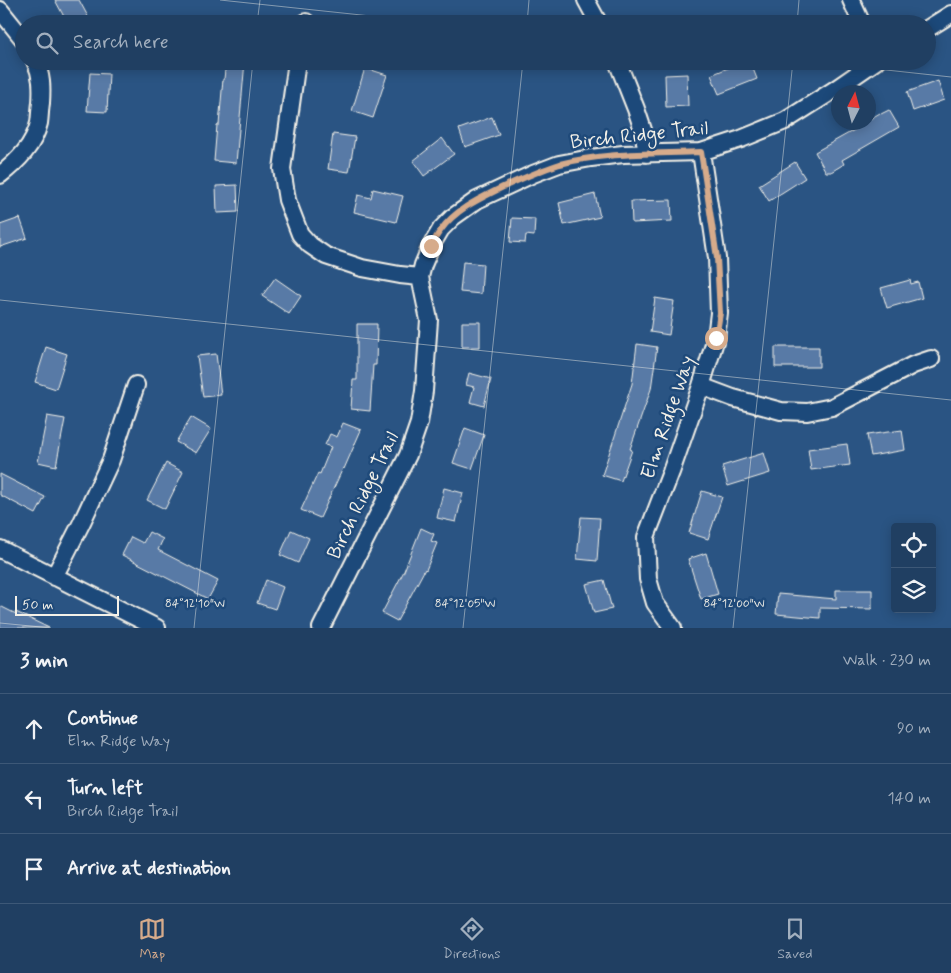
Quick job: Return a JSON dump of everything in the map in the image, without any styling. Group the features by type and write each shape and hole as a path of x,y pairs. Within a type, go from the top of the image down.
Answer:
{"street":[{"path":"586,0 594,15"},
{"path":"851,0 858,15"},
{"path":"0,10 15,29"},
{"path":"936,23 951,14"},
{"path":"0,175 14,165 33,140 39,122 42,88 39,70"},
{"path":"296,70 282,169 287,200 300,234 310,245 326,256 362,268 420,277"},
{"path":"620,70 643,130 647,154"},
{"name":"Birch Ridge Trail","path":"321,628 408,455 419,423 424,391 429,320 420,277 431,246 442,229 453,217 477,200 559,164 623,154 701,152 741,138 785,121 863,70"},
{"name":"Elm Ridge Way","path":"673,628 655,603 648,579 646,537 702,386 716,338 720,313 717,258 701,152"},
{"path":"702,386 733,398 781,411 807,412 832,407 912,365 931,359"},
{"path":"54,577 111,460 136,385"},
{"path":"0,550 157,628"}],"building":[{"path":"55,0 79,0 87,15 63,15"},
{"path":"225,70 244,70 236,163 214,161"},
{"path":"364,70 387,75 373,118 352,111"},
{"path":"723,70 754,70 757,79 719,94 711,75"},
{"path":"90,73 109,74 107,112 87,111"},
{"path":"687,74 688,106 666,107 665,75"},
{"path":"938,81 944,100 913,111 907,92"},
{"path":"889,110 899,127 842,160 844,164 831,172 826,172 815,152 854,130 876,130 876,115"},
{"path":"492,117 499,135 465,147 459,129"},
{"path":"333,134 355,137 349,172 328,169"},
{"path":"442,138 454,154 424,176 413,161"},
{"path":"795,162 805,178 769,201 759,185"},
{"path":"237,185 238,212 217,213 216,186"},
{"path":"373,189 403,196 396,222 354,212 358,195 371,198"},
{"path":"595,194 600,217 564,225 559,203"},
{"path":"671,200 672,221 632,223 631,201"},
{"path":"20,218 27,238 0,247 0,225"},
{"path":"512,218 535,219 534,236 526,235 525,243 510,242"},
{"path":"463,262 483,264 481,294 460,292"},
{"path":"275,278 301,296 289,314 262,296"},
{"path":"910,280 911,284 918,282 922,298 887,308 881,288"},
{"path":"655,298 674,301 669,335 650,332"},
{"path":"462,322 480,322 480,347 462,347"},
{"path":"357,324 377,324 376,365 373,365 370,411 351,409 353,380 357,380"},
{"path":"637,344 657,347 651,389 621,481 602,475 632,384"},
{"path":"46,347 67,354 56,389 35,382"},
{"path":"775,347 819,347 819,367 775,367"},
{"path":"216,354 221,395 203,397 197,356"},
{"path":"469,373 491,379 484,406 470,402 474,387 466,385"},
{"path":"47,416 65,419 56,466 38,462"},
{"path":"191,417 211,429 196,453 176,442"},
{"path":"343,423 361,430 320,518 301,510 318,473 320,474 331,447 325,445 330,434 337,437"},
{"path":"465,428 484,435 472,469 453,463"},
{"path":"902,430 905,450 871,456 867,435"},
{"path":"847,444 850,465 811,470 808,449"},
{"path":"764,453 770,473 728,486 722,466"},
{"path":"166,463 183,472 165,509 147,500"},
{"path":"0,474 45,497 36,514 0,495"},
{"path":"444,488 463,493 456,522 437,518"},
{"path":"702,491 722,497 708,539 689,533"},
{"path":"581,517 600,518 597,561 577,559"},
{"path":"421,528 434,534 431,541 437,543 426,570 397,621 382,613 404,571"},
{"path":"291,530 309,538 298,563 280,555"},
{"path":"149,532 163,539 158,550 218,581 208,599 122,555 131,537 143,543"},
{"path":"706,553 718,594 701,599 688,559"},
{"path":"266,580 283,587 275,609 257,603"},
{"path":"604,580 612,609 594,613 586,584"},
{"path":"836,590 872,590 872,609 820,608 820,618 776,614 778,594 836,599"},
{"path":"0,606 16,614 16,612 49,628 0,628"}],"route":[{"path":"431,246 442,229 453,217 477,200 559,164 623,154 701,152 717,258 720,313 716,338"}]}
